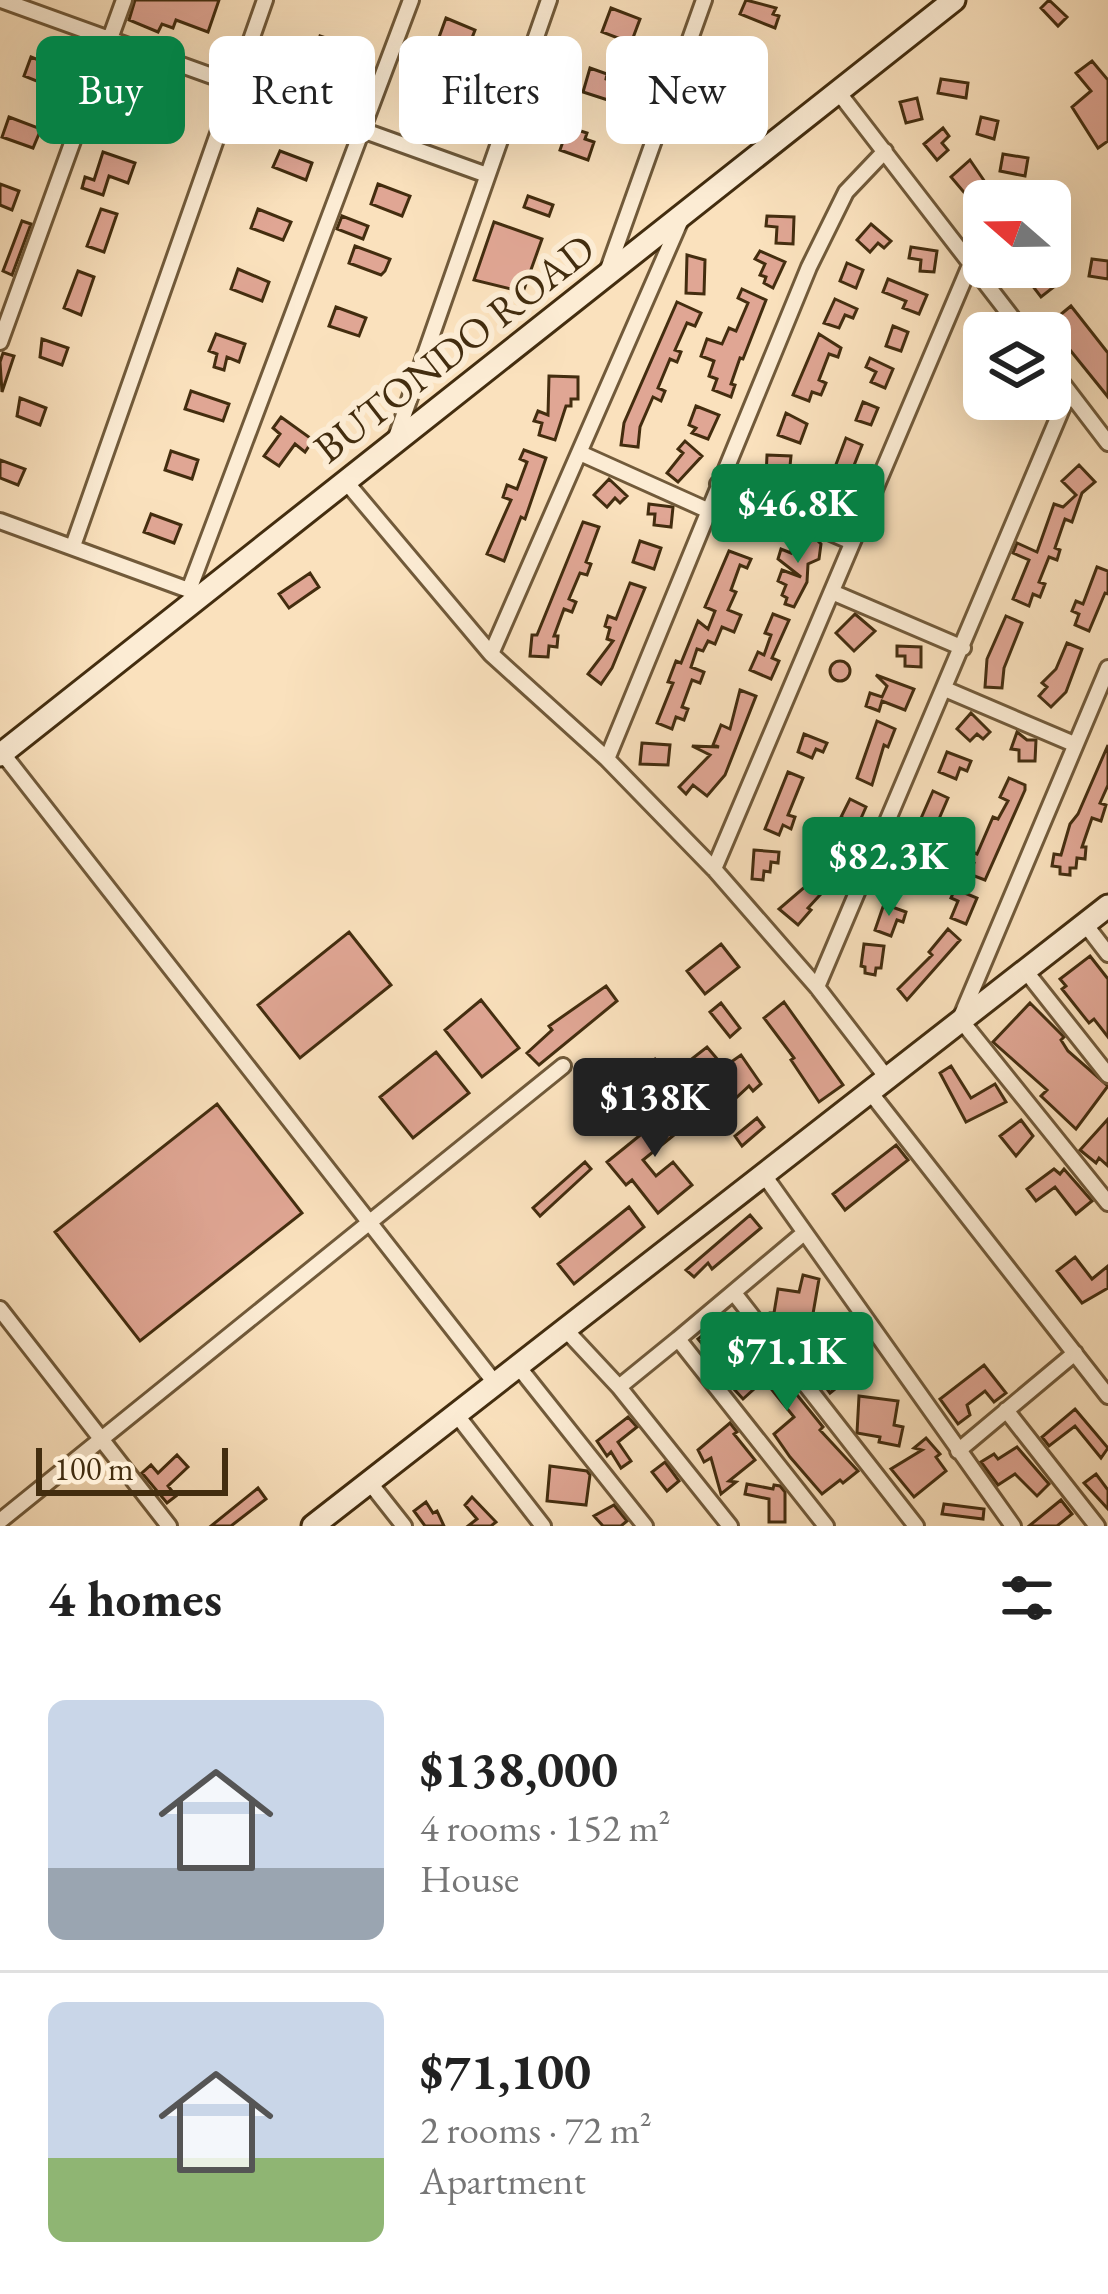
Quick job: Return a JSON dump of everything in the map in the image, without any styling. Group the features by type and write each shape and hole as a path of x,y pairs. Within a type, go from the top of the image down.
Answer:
{"street":[{"path":"1,0 102,36"},
{"path":"111,36 124,0"},
{"path":"252,36 265,0"},
{"path":"375,102 412,0"},
{"path":"392,446 549,0"},
{"path":"605,278 704,0"},
{"name":"BUTONDO ROAD","path":"1,752 194,592 347,483 950,1"},
{"path":"838,93 963,252"},
{"path":"375,133 488,175"},
{"path":"0,342 72,144"},
{"path":"73,546 215,144"},
{"path":"0,521 194,592 359,144"},
{"path":"608,760 707,510 831,220 847,192 886,151"},
{"path":"491,654 682,217"},
{"path":"714,869 963,281"},
{"path":"1071,393 1108,443"},
{"path":"817,987 1058,420"},
{"path":"580,453 707,510"},
{"path":"347,483 491,654 608,760 714,869 817,987 879,1085 1108,1396"},
{"path":"718,484 852,542"},
{"path":"832,592 963,648"},
{"path":"960,1019 1108,668"},
{"path":"945,689 1075,744"},
{"path":"1,752 495,1383"},
{"path":"316,1525 1108,906"},
{"path":"1085,924 1108,954"},
{"path":"1024,968 1108,1075"},
{"path":"960,1019 1108,1202"},
{"path":"0,1521 562,1066"},
{"path":"764,1175 1013,1526"},
{"path":"619,1387 804,1233"},
{"path":"734,1293 916,1526"},
{"path":"0,1309 169,1526"},
{"path":"565,1328 619,1387 730,1526"},
{"path":"678,1339 826,1526"},
{"path":"958,1451 1075,1353"},
{"path":"517,1365 645,1526"},
{"path":"1006,1410 1097,1526"},
{"path":"456,1414 543,1526"},
{"path":"370,1483 404,1526"}],"building":[{"path":"135,0 219,0 208,32 176,20 173,28 162,24 158,32 129,20"},
{"path":"746,0 776,8 775,28 740,14"},
{"path":"1049,0 1067,17 1058,26 1041,8"},
{"path":"611,8 640,19 634,36 602,32"},
{"path":"446,18 475,30 473,36 439,36"},
{"path":"31,57 36,59 36,81 24,76"},
{"path":"1092,61 1108,80 1108,141 1098,148 1072,107 1091,91 1076,73"},
{"path":"590,68 606,74 606,99 583,92"},
{"path":"941,79 968,83 966,98 938,93"},
{"path":"917,98 922,119 906,123 900,102"},
{"path":"9,117 36,127 33,148 2,137"},
{"path":"981,117 998,121 994,139 977,134"},
{"path":"943,128 949,136 942,143 948,150 937,160 924,144"},
{"path":"582,131 587,133 585,139 594,142 588,160 560,150 562,144 582,144"},
{"path":"280,151 312,163 306,180 273,167"},
{"path":"103,152 135,163 128,183 109,176 103,195 82,188 85,177 94,180"},
{"path":"1003,154 1028,158 1025,176 1000,171"},
{"path":"970,160 984,180 963,180 963,191 951,177"},
{"path":"0,184 19,191 12,210 0,205"},
{"path":"378,184 410,196 402,216 371,204"},
{"path":"528,196 553,205 549,216 524,207"},
{"path":"101,209 117,214 104,252 87,246"},
{"path":"258,209 291,222 283,240 251,228"},
{"path":"342,216 368,226 363,239 337,229"},
{"path":"767,216 794,217 793,244 776,243 777,227 766,226"},
{"path":"22,221 31,224 12,275 3,271"},
{"path":"494,222 542,239 523,292 474,280"},
{"path":"871,224 891,241 884,248 878,243 870,252 857,240"},
{"path":"355,246 390,259 385,271 381,275 349,263"},
{"path":"911,247 937,251 934,272 920,271 921,260 909,258"},
{"path":"760,251 785,262 773,288 760,275 765,264 755,259"},
{"path":"687,255 705,260 704,294 686,293"},
{"path":"1092,259 1108,261 1108,279 1089,276"},
{"path":"847,263 863,270 856,288 840,281"},
{"path":"238,269 269,282 262,301 231,289"},
{"path":"78,271 94,277 81,315 64,308"},
{"path":"888,279 927,295 919,314 903,308 906,301 883,292"},
{"path":"742,289 766,300 740,358 731,397 713,390 717,379 709,376 714,361 701,356 707,339 722,344 729,328 736,331 748,303 738,298"},
{"path":"835,299 857,309 853,318 845,315 839,328 824,323"},
{"path":"677,302 701,313 695,326 687,323 675,350 681,352 677,362 670,359 658,388 665,391 661,401 653,397 640,427 638,447 621,445 624,423"},
{"path":"1071,306 1108,353 1108,397 1071,351 1071,312 1064,312"},
{"path":"336,307 366,318 359,336 329,326"},
{"path":"893,326 908,332 901,351 886,346"},
{"path":"216,334 245,344 239,362 227,357 224,370 214,367 217,354 209,351"},
{"path":"819,334 841,348 838,357 829,354 819,380 826,383 821,395 812,392 809,401 793,395"},
{"path":"42,339 68,348 62,365 40,357"},
{"path":"3,353 14,356 2,392 0,362"},
{"path":"870,358 893,369 885,388 871,382 876,372 866,367"},
{"path":"549,376 578,377 578,399 566,406 555,440 539,435 542,423 534,421 538,411 548,415"},
{"path":"191,391 229,404 223,421 185,409"},
{"path":"20,398 46,408 40,425 17,416"},
{"path":"863,402 878,408 871,425 856,420"},
{"path":"696,406 719,415 708,439 692,433 696,428 689,425"},
{"path":"786,413 807,424 800,443 778,435"},
{"path":"281,417 313,440 305,452 295,444 279,466 264,456 280,434 273,428"},
{"path":"846,438 862,445 851,473 835,467"},
{"path":"685,441 702,456 678,482 667,473 683,453 678,449"},
{"path":"524,450 546,458 504,561 487,554 511,500 503,497 507,485 517,489 527,462 520,459"},
{"path":"171,451 198,460 192,479 165,470"},
{"path":"767,455 791,456 790,466 783,466 782,478 766,477"},
{"path":"0,460 25,469 18,485 0,478"},
{"path":"1079,465 1095,482 1082,493 1072,522 1065,519 1055,548 1060,550 1057,560 1049,557 1039,582 1045,584 1040,597 1033,594 1029,606 1013,599 1029,560 1013,553 1017,543 1037,552 1054,504 1063,507 1076,495 1062,481"},
{"path":"833,478 845,489 824,510 817,501"},
{"path":"609,479 627,496 620,503 615,498 607,507 594,495"},
{"path":"649,504 673,507 671,527 654,525"},
{"path":"751,511 770,527 764,535 759,531 753,538 738,527"},
{"path":"151,514 181,525 174,543 144,532"},
{"path":"583,522 599,527 586,562 591,564 587,575 580,573 569,599 576,602 572,612 564,609 554,636 558,636 557,647 549,646 548,657 530,656 532,635 537,635"},
{"path":"792,536 815,538 821,544 819,559 808,564 807,582 794,607 785,604 786,585 778,581 782,570 801,577 778,559 781,549 791,553"},
{"path":"640,541 661,548 654,569 633,562"},
{"path":"729,551 751,559 747,568 740,565 731,590 736,592 728,610 741,615 734,632 722,627 715,644 708,641 703,651 697,649 691,667 704,672 700,683 692,680 682,707 688,709 684,720 676,717 672,729 657,723 673,683 668,682 698,621 708,629 715,611 705,607"},
{"path":"1097,567 1108,571 1108,594 1089,631 1075,625 1079,614 1072,611 1076,601 1083,604"},
{"path":"310,573 319,587 289,608 279,594"},
{"path":"630,583 645,588 601,684 588,674 613,641 607,639 610,628 605,626 608,616 616,619"},
{"path":"773,614 789,620 772,658 779,661 771,679 750,670 758,652 764,655 771,635 765,633"},
{"path":"855,614 875,631 854,651 836,633"},
{"path":"1006,616 1022,623 1004,668 1002,688 985,687 987,659"},
{"path":"1067,643 1082,649 1066,692 1051,707 1039,696 1047,687 1042,683 1056,669"},
{"path":"897,646 921,647 921,667 905,666 905,656 897,656"},
{"path":"840,661 850,671 840,681 830,671"},
{"path":"876,675 914,689 905,710 882,701 879,711 866,706 870,693 882,697 887,686"},
{"path":"740,690 756,696 725,775 707,796 693,785 686,794 679,787 710,755 692,746 719,747 713,745 721,725 730,729"},
{"path":"971,713 990,732 983,739 977,734 970,741 957,729"},
{"path":"877,721 895,729 888,747 884,745 872,785 857,778"},
{"path":"1017,732 1036,740 1035,761 1019,761 1019,750 1011,749"},
{"path":"804,734 827,743 823,752 816,749 812,758 798,752"},
{"path":"642,743 670,745 668,765 640,764"},
{"path":"1108,745 1108,785 1100,803 1106,805 1101,821 1092,818 1082,847 1086,847 1085,859 1077,858 1070,875 1060,874 1060,867 1052,866 1054,854 1061,855 1070,824"},
{"path":"947,752 971,761 967,771 960,768 956,779 939,772"},
{"path":"788,772 803,778 788,815 795,817 791,829 783,825 779,835 765,829"},
{"path":"1009,778 1025,785 1025,790 985,880 969,874 974,863 967,860 970,851 977,854 993,817 998,819 1008,801 1000,797"},
{"path":"933,791 948,798 923,856 908,848"},
{"path":"850,799 866,807 858,825 841,817"},
{"path":"833,835 848,842 841,859 826,853"},
{"path":"754,850 779,852 778,863 771,862 763,880 752,879"},
{"path":"900,866 922,875 919,885 910,881 906,892 892,887"},
{"path":"815,867 831,883 798,925 779,909 813,880 808,875"},
{"path":"955,889 977,898 966,924 951,918 958,901 951,898"},
{"path":"884,904 906,912 891,936 875,930"},
{"path":"948,929 960,940 907,1000 898,989 932,955 929,952"},
{"path":"349,932 391,985 300,1058 258,1005"},
{"path":"721,944 739,967 705,994 687,971"},
{"path":"864,944 884,946 881,968 876,968 875,975 865,973 861,966"},
{"path":"1090,956 1108,979 1108,1037 1094,1019 1089,1023 1062,989 1066,986 1060,979"},
{"path":"606,986 617,1001 539,1065 527,1053 552,1030 549,1026"},
{"path":"481,1000 519,1048 482,1077 445,1030"},
{"path":"784,1002 843,1085 819,1102 764,1018"},
{"path":"721,1003 740,1028 730,1037 710,1012"},
{"path":"1030,1003 1064,1037 1061,1040 1068,1051 1108,1086 1076,1129 1041,1096 1047,1090 993,1042"},
{"path":"707,1047 724,1067 741,1055 761,1084 753,1091 749,1086 737,1097 713,1070 697,1082 684,1065"},
{"path":"436,1052 469,1093 413,1138 380,1097"},
{"path":"655,1059 671,1079 635,1107 619,1087"},
{"path":"951,1066 971,1098 995,1084 1006,1102 966,1122 940,1073"},
{"path":"686,1098 695,1118 643,1160 656,1176 673,1162 692,1185 658,1213 632,1180 626,1185 607,1162"},
{"path":"217,1104 302,1213 140,1341 55,1232"},
{"path":"757,1118 764,1127 742,1146 735,1136"},
{"path":"1108,1119 1108,1166 1080,1150"},
{"path":"1021,1120 1033,1136 1016,1156 1000,1136"},
{"path":"896,1145 908,1160 845,1210 833,1194"},
{"path":"585,1162 591,1169 540,1216 533,1208"},
{"path":"1054,1169 1060,1174 1064,1169 1092,1201 1076,1214 1055,1187 1036,1201 1027,1189"},
{"path":"629,1207 644,1227 574,1284 558,1264"},
{"path":"750,1215 761,1228 712,1269 708,1263 694,1277 686,1270"},
{"path":"1075,1257 1092,1279 1108,1266 1108,1288 1082,1303 1057,1271"},
{"path":"803,1275 819,1279 810,1331 788,1327 784,1338 769,1319 770,1313 774,1313 778,1289 799,1292"},
{"path":"742,1327 823,1427 820,1430 858,1471 843,1483 840,1480 822,1494 774,1434 794,1417 764,1380 743,1399 734,1389 756,1369 737,1346 717,1362 698,1339 709,1330 714,1336 723,1328 730,1338"},
{"path":"837,1341 861,1368 830,1393 809,1364"},
{"path":"984,1365 1006,1393 994,1402 985,1391 967,1405 970,1415 958,1424 940,1399"},
{"path":"859,1396 898,1401 894,1425 903,1427 899,1446 857,1433"},
{"path":"1075,1409 1108,1448 1101,1458 1075,1426 1049,1446 1042,1437"},
{"path":"628,1417 637,1427 618,1442 631,1461 621,1468 597,1441"},
{"path":"730,1423 755,1460 721,1494 711,1458 704,1462 698,1450"},
{"path":"926,1438 940,1454 936,1457 946,1471 914,1497 891,1469 922,1450 914,1448"},
{"path":"1017,1447 1049,1484 1037,1496 1015,1474 998,1485 981,1462 994,1454 998,1459"},
{"path":"177,1455 188,1467 168,1486 176,1496 167,1503 142,1473 151,1465 158,1473"},
{"path":"665,1462 679,1481 667,1491 652,1472"},
{"path":"550,1466 587,1471 586,1505 547,1501"},
{"path":"1096,1474 1108,1490 1108,1509 1084,1483"},
{"path":"747,1484 780,1486 785,1492 785,1522 769,1522 769,1499 745,1494"},
{"path":"258,1488 266,1499 231,1526 211,1526"},
{"path":"472,1497 496,1522 491,1526 468,1526 477,1519 465,1505"},
{"path":"1061,1500 1072,1514 1057,1526 1029,1526"},
{"path":"426,1502 444,1526 425,1526 414,1511"},
{"path":"944,1504 984,1509 983,1519 942,1514"},
{"path":"614,1505 627,1521 621,1526 603,1526 594,1516"}]}
